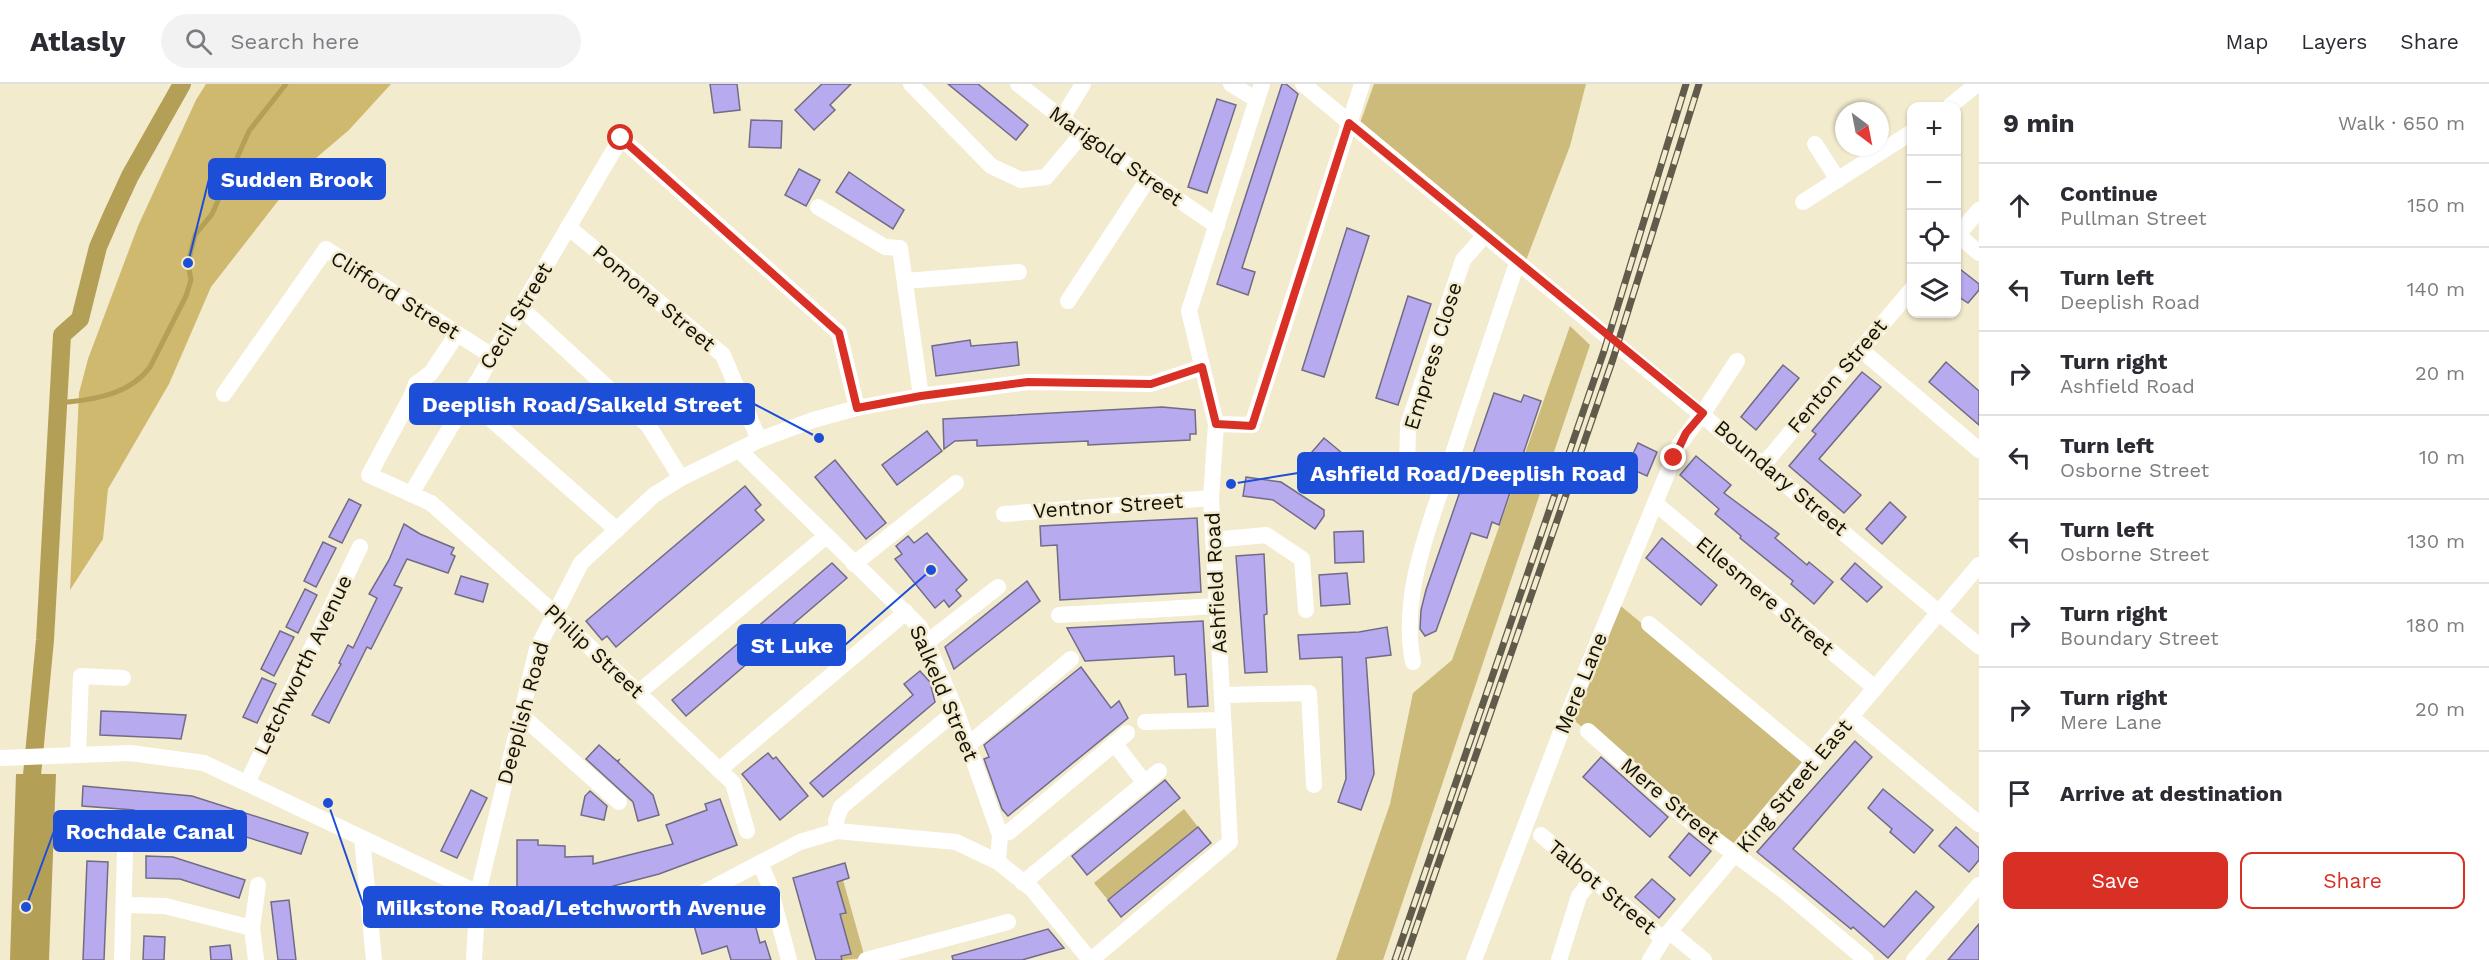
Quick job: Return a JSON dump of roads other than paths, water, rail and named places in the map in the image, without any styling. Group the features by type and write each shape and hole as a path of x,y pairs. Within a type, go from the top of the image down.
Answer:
{"street":[{"path":"911,84 991,166 1021,180 1046,177 1082,134"},
{"name":"Marigold Street","path":"1018,84 1061,120 1216,226"},
{"path":"1061,120 1083,84"},
{"path":"1231,84 1260,92"},
{"name":"Boundary Street","path":"1303,84 1484,236 1703,413 1979,645"},
{"path":"1216,424 1252,426 1362,84"},
{"path":"1955,102 1977,84"},
{"name":"Ashfield Road","path":"1090,960 1230,842 1211,498 1216,424 1189,311 1260,92"},
{"path":"1803,202 1907,135"},
{"name":"Cecil Street","path":"411,494 621,138 839,333 857,408"},
{"path":"1815,144 1838,180"},
{"path":"1068,301 1148,179"},
{"path":"818,207 885,247 900,248 921,396"},
{"path":"1961,232 1979,210"},
{"name":"Pomona Street","path":"568,227 723,356 759,440"},
{"name":"Empress Close","path":"1421,476 1407,470 1408,425 1463,260 1484,236"},
{"path":"1961,239 1979,254"},
{"name":"Clifford Street","path":"224,394 326,249 492,356"},
{"path":"1413,662 1408,638 1408,616 1423,546 1517,263"},
{"path":"905,281 1019,272"},
{"name":"Fenton Street","path":"1764,464 1907,294"},
{"path":"520,308 648,426 681,478"},
{"name":"Philip Street","path":"457,334 431,373 416,384 369,475 430,503 555,614 733,783 747,831"},
{"path":"1860,349 1979,450"},
{"name":"Mere Lane","path":"1473,960 1566,719 1679,445 1737,361"},
{"name":"Deeplish Road","path":"474,960 478,893 537,649 581,563 654,495 681,478 759,440 813,420 857,408 921,396 1028,382 1151,384 1202,367"},
{"path":"467,398 617,530"},
{"name":"Salkeld Street","path":"739,450 825,537 920,627 956,711 1000,835 998,862"},
{"path":"854,564 956,483"},
{"name":"Ventnor Street","path":"1004,514 1211,498"},
{"name":"Ellesmere Street","path":"1655,504 1875,688"},
{"path":"1213,540 1266,536 1302,559 1306,610"},
{"path":"638,693 825,537"},
{"name":"Letchworth Avenue","path":"247,783 360,547"},
{"name":"King Street East","path":"1650,960 1667,936 1979,565"},
{"path":"926,643 998,587"},
{"path":"1059,615 1217,606"},
{"path":"719,770 906,612"},
{"path":"1649,624 1813,762"},
{"path":"968,745 1071,659"},
{"path":"78,754 81,676 123,678"},
{"path":"1222,695 1309,693 1314,785"},
{"path":"837,831 836,820 841,807 956,711"},
{"path":"521,715 619,802"},
{"path":"1851,717 1979,824"},
{"path":"1145,722 1223,720"},
{"name":"Mere Street","path":"1588,731 1681,814 1736,855 1866,960"},
{"path":"1000,835 1009,832 1121,738 1145,783"},
{"path":"4,758 130,753 204,763 478,893 535,907 701,894 800,842 837,831 956,842 998,862 1032,889 1090,960"},
{"path":"1023,883 1160,771"},
{"name":"Talbot Street","path":"1541,835 1592,879 1667,936 1704,960"},
{"path":"362,838 374,960"},
{"path":"122,960 126,851"},
{"path":"760,863 769,884 789,960"},
{"path":"1559,960 1579,896 1592,879"},
{"path":"256,960 252,928 258,885"},
{"path":"1914,960 1979,885"},
{"path":"125,905 165,906 252,928"},
{"path":"866,960 1008,922"}],"waterway":[{"path":"30,796 45,640 62,335 80,319 98,247 130,176 182,84"},
{"path":"68,402 91,399 124,389 150,367 186,296 191,280 188,263 195,235 212,214 249,131 286,84"}],"railway":[{"path":"1395,960 1604,351 1686,84"},
{"path":"1405,960 1613,359 1699,84"}],"place":[{"name":"Sudden Brook","path":"188,263"},
{"name":"Deeplish Road/Salkeld Street","path":"819,438"},
{"name":"Ashfield Road/Deeplish Road","path":"1231,484"},
{"name":"St Luke","path":"931,570"},
{"name":"Milkstone Road/Letchworth Avenue","path":"328,803"},
{"name":"Rochdale Canal","path":"26,907"}]}
